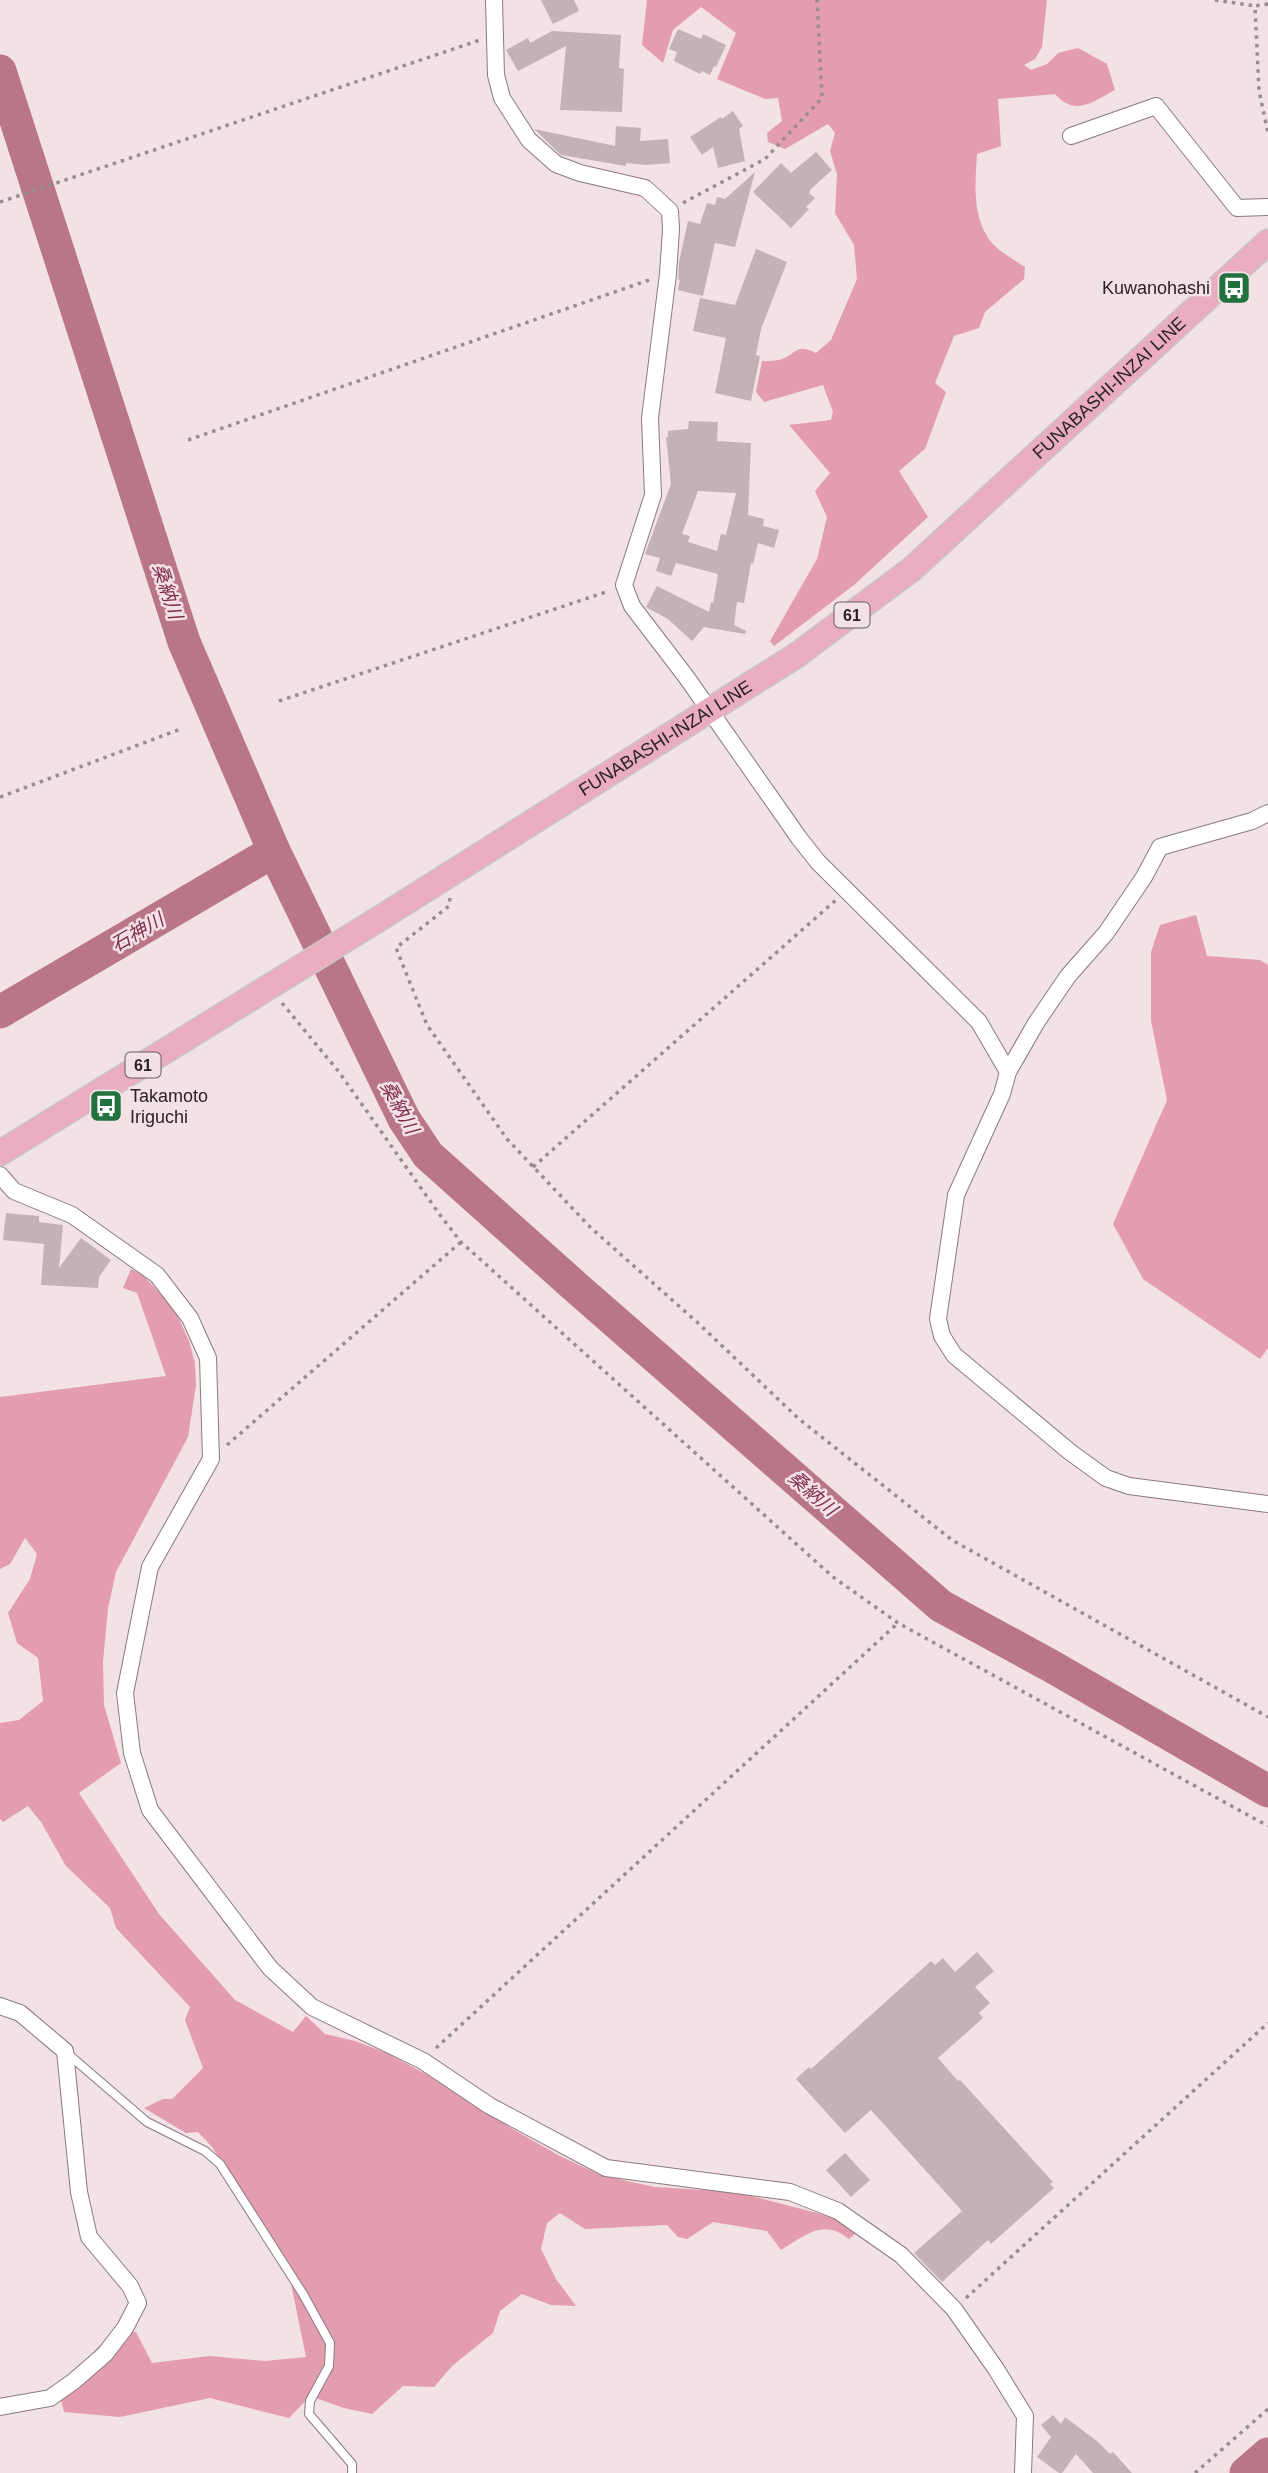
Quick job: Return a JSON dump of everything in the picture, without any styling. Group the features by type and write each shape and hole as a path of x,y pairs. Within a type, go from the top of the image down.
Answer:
{"main road":[{"name":"FUNABASHI-INZAI LINE","path":"0,1153 278,982 707,709 797,655 912,569 1268,242"}],"street":[{"path":"494,0 496,75 502,98 529,140 556,164 579,173 645,188 670,211 668,274 650,418 653,495 624,586 632,606 687,678 818,862 979,1022 1008,1072"},
{"path":"1071,136 1156,106 1237,208 1268,207"},
{"path":"1268,813 1252,821 1160,847 1144,877 1106,933 1068,976 1036,1023 1008,1072 1002,1094 956,1195 938,1319 942,1336 954,1355 996,1392 1106,1478 1129,1486 1268,1504"},
{"path":"0,1175 14,1191 72,1215 157,1275 190,1318 208,1358 211,1459 150,1567 125,1693 132,1753 150,1810 270,1968 312,2007 423,2061 489,2106 607,2168 790,2192 838,2211 901,2255 954,2309 1025,2416 1023,2473"},
{"path":"0,2006 20,2013 65,2051 79,2192 89,2237 130,2286 138,2303 125,2328 104,2354 74,2381 50,2398 0,2407"}],"lane":[{"path":"65,2051 147,2122 205,2151 220,2164 303,2294 330,2343 330,2366 310,2401 309,2414 352,2464 352,2473"}],"path":[{"path":"670,211 765,159 822,98 817,0"},
{"path":"1215,0 1255,6 1268,4"},
{"path":"1255,6 1259,91 1268,133"},
{"path":"0,202 495,34"},
{"path":"188,440 668,274"},
{"path":"278,701 624,586"},
{"path":"0,797 183,728"},
{"path":"452,872 449,906 396,948 427,1025 507,1139 591,1228 698,1323 799,1419 952,1540 1268,1717"},
{"path":"533,1167 848,890"},
{"path":"278,982 461,1242 833,1577 898,1623 1268,1826"},
{"path":"211,1459 461,1242"},
{"path":"423,2061 898,1623"},
{"path":"954,2309 1268,2022"},
{"path":"1195,2473 1268,2409"}],"shaded area":[{"path":"647,0 1047,0 1042,47 1035,59 1024,65 1031,70 1047,64 1058,53 1078,48 1107,64 1115,90 1091,103 1077,106 1070,105 1055,94 998,99 1001,146 977,154 976,204 989,238 1000,251 1025,267 1024,279 985,312 979,328 954,336 935,383 946,392 925,449 899,471 928,517 854,585 774,646 770,641 817,559 827,517 815,491 830,473 789,425 831,420 833,412 823,385 764,402 756,392 762,361 779,360 800,349 816,353 831,340 857,279 854,245 835,213 837,174 830,151 835,133 828,124 785,149 768,142 767,133 782,121 778,98 765,99 717,79 736,33 701,7 673,30 663,63 642,45"},
{"path":"1196,915 1207,956 1260,960 1268,965 1268,1348 1260,1359 1143,1279 1113,1224 1167,1100 1151,1021 1151,952 1160,925"},
{"path":"131,1269 143,1275 175,1310 189,1341 195,1363 196,1385 188,1437 116,1572 108,1608 103,1662 104,1705 121,1763 79,1793 159,1914 235,2000 293,2032 306,2016 325,2034 387,2053 446,2085 499,2121 558,2155 600,2175 655,2187 736,2192 840,2219 856,2233 849,2239 840,2233 823,2229 807,2234 781,2250 767,2231 713,2222 687,2239 678,2237 667,2225 585,2229 560,2213 547,2223 541,2249 556,2279 576,2306 551,2305 522,2294 500,2311 493,2333 452,2366 434,2387 403,2386 372,2414 310,2396 289,2418 210,2398 120,2417 64,2412 58,2387 112,2332 136,2332 152,2363 209,2356 265,2361 306,2357 287,2264 212,2147 198,2132 186,2133 144,2108 163,2099 172,2099 203,2068 185,2020 190,2007 116,1928 110,1908 66,1866 41,1822 28,1806 3,1822 0,1819 0,1723 19,1720 43,1701 38,1658 17,1643 8,1613 30,1579 37,1554 25,1538 10,1564 0,1569 0,1397 166,1376 137,1293 123,1288"}],"building":[{"path":"541,0 574,0 579,11 553,24"},
{"path":"678,29 701,39 703,34 726,45 710,75 702,71 700,74 674,61 677,52 669,49"},
{"path":"552,31 621,35 619,68 624,69 622,112 560,110 566,46 518,71 506,50 528,38 530,43"},
{"path":"733,111 743,126 739,129 745,161 718,168 713,147 702,155 690,137"},
{"path":"616,126 641,128 640,141 668,139 670,163 626,163 626,166 561,155 534,129 615,146"},
{"path":"816,152 832,170 811,189 809,193 815,198 806,207 809,209 791,228 753,192 781,163 791,173"},
{"path":"755,172 735,247 715,243 703,296 678,290 679,262 688,221 700,224 707,203 715,205 717,197 725,199"},
{"path":"756,249 787,262 761,329 756,355 760,356 751,401 715,393 726,338 693,331 700,298 735,305"},
{"path":"689,421 718,422 717,441 751,443 748,515 764,519 763,526 779,530 774,548 758,543 753,564 751,563 744,603 737,602 734,625 746,631 745,634 704,627 692,641 668,619 646,607 657,586 709,612 711,602 713,603 718,574 676,563 671,576 656,571 660,558 645,554 671,484 666,437 668,431 688,429","holes":["698,491 736,493 726,535 721,534 717,551 688,542 690,536 682,534"]},
{"path":"6,1213 39,1216 39,1222 63,1225 59,1268 81,1238 111,1260 99,1277 98,1288 41,1285 44,1244 3,1240"},
{"path":"977,1952 994,1971 975,1987 990,2003 979,2013 983,2018 938,2058 1053,2182 1050,2184 1054,2188 991,2244 988,2240 942,2282 914,2253 962,2211 871,2110 845,2133 796,2079 809,2067 811,2069 931,1961 935,1965 943,1958 955,1972"},
{"path":"845,2153 870,2180 851,2197 826,2170"},
{"path":"1053,2415 1061,2424 1065,2417 1110,2454 1113,2452 1132,2473 1093,2473 1076,2454 1062,2473 1059,2473 1037,2457 1051,2437 1041,2425"}],"waterway":[{"name":"桑納川","path":"0,71 184,642 274,851 404,1119 428,1155 941,1606 1268,1791"},
{"name":"石神川","path":"0,1012 274,851"},
{"path":"1246,2473 1268,2454"}],"place":[{"name":"Kuwanohashi","path":"1234,288"},
{"name":"Takamoto Iriguchi","path":"106,1106"}]}
